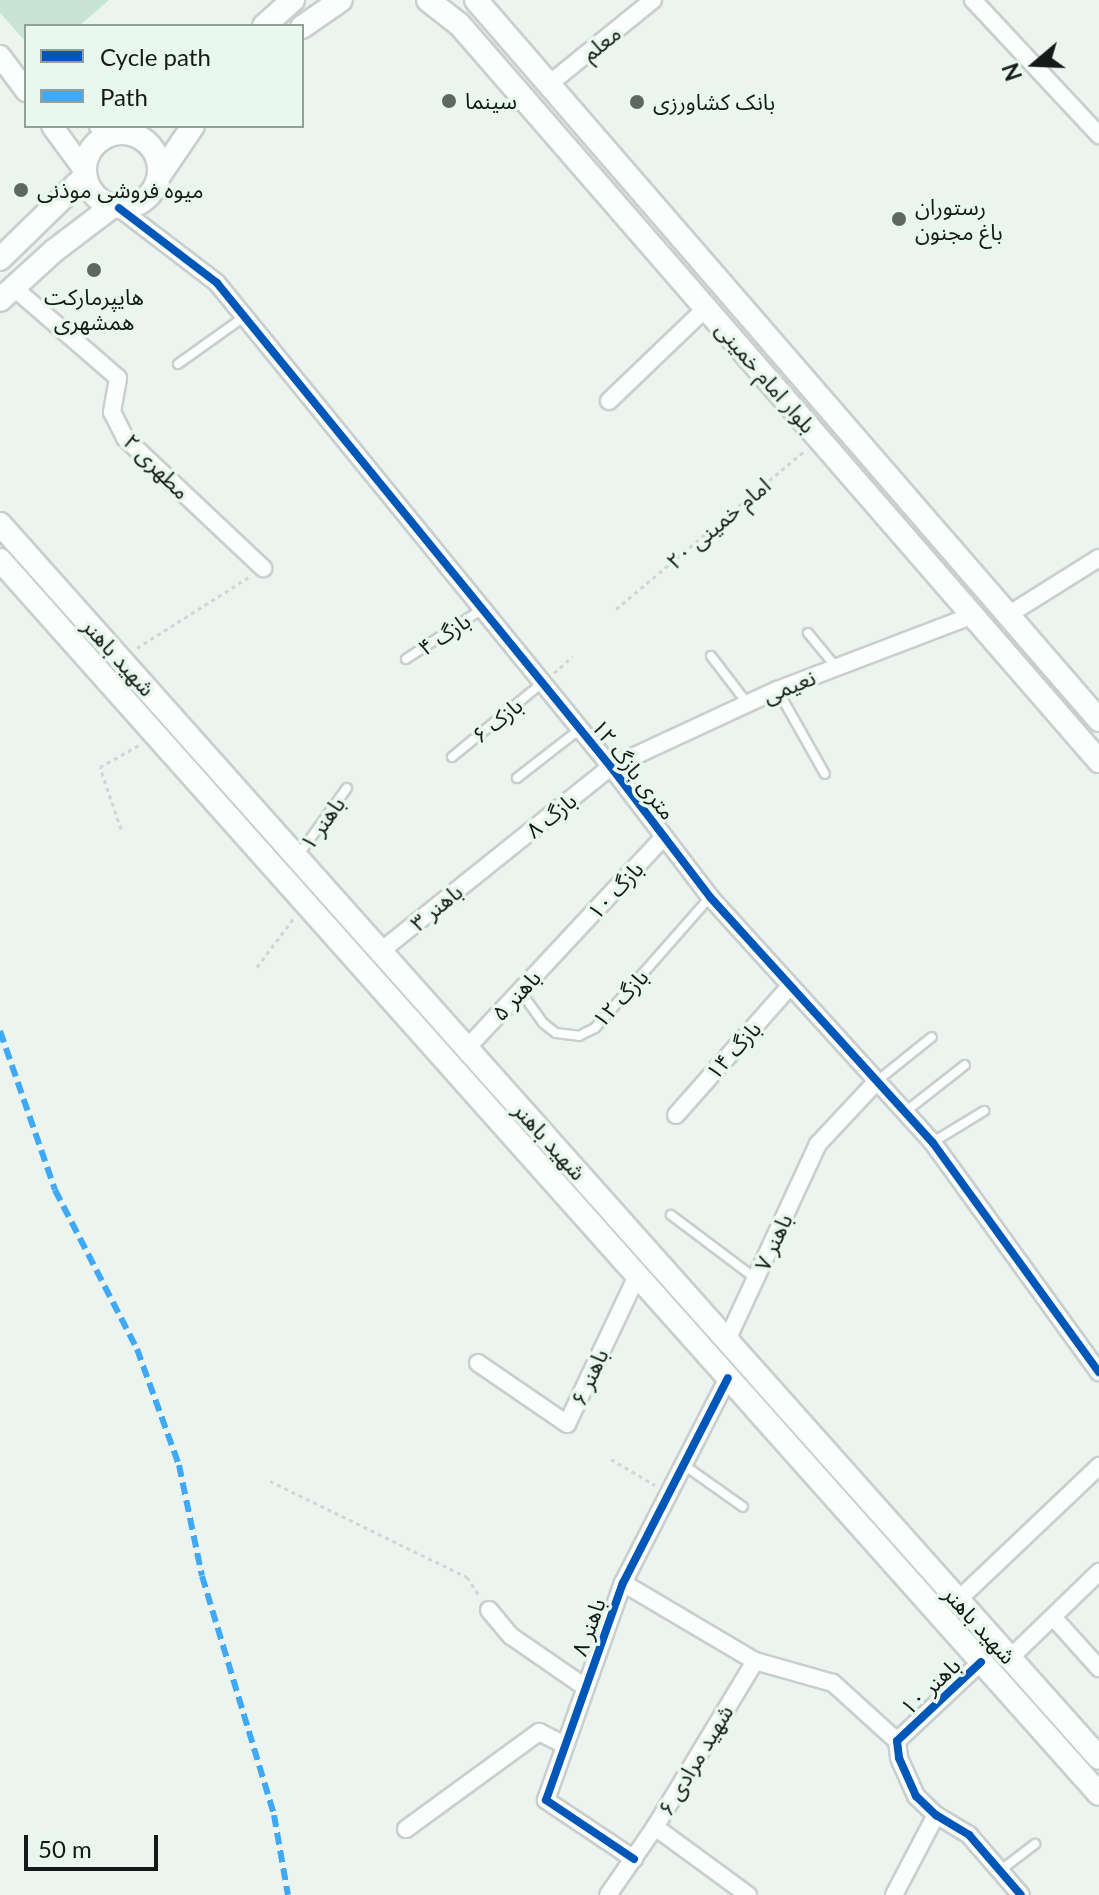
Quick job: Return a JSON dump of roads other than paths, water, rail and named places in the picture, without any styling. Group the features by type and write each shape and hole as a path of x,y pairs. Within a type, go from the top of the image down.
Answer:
{"main road":[{"path":"266,24 293,0"},
{"path":"304,26 341,0"},
{"name":"بلوار امام خمینی","path":"428,0 459,24 1099,761"},
{"name":"بلوار امام خمینی","path":"476,0 1099,720"},
{"path":"6,294 116,207 140,203 148,197 192,128"},
{"path":"0,259 85,174 90,150 106,136 121,129 148,143 156,153 159,176"},
{"path":"85,174 95,195 116,207"},
{"name":"شهید باهنر","path":"0,524 1099,1758"},
{"name":"شهید باهنر","path":"0,560 1099,1794"},
{"path":"362,968 381,951"}],"street":[{"name":"معلم","path":"548,85 653,0"},
{"path":"973,0 1099,135"},
{"path":"3,59 24,76"},
{"path":"3,59 24,88"},
{"path":"53,128 85,174"},
{"name":"۱۲ متری بازگ","path":"116,207 217,283 611,767 710,897 933,1143 1099,1372"},
{"name":"مطهری ۲","path":"6,294 118,378 112,412 125,438 263,568"},
{"path":"609,401 706,308"},
{"path":"1008,615 1099,558"},
{"name":"نعیمی","path":"611,767 777,690 973,615"},
{"name":"بازگ ۸","path":"491,863 611,767"},
{"name":"بازگ ۱۰","path":"566,942 664,837"},
{"name":"باهنر ۳","path":"381,951 491,863"},
{"name":"باهنر ۵","path":"467,1048 566,942"},
{"name":"بازگ ۱۴","path":"676,1115 790,986"},
{"name":"باهنر ۷","path":"727,1340 818,1144 877,1081"},
{"name":"باهنر ۶","path":"478,1363 567,1424 637,1276"},
{"name":"باهنر ۸","path":"634,1859 546,1800 623,1583 728,1378"},
{"path":"958,1600 1099,1466"},
{"path":"1010,1658 1099,1572"},
{"path":"623,1583 755,1661 833,1683 897,1741"},
{"path":"489,1610 511,1636 585,1687"},
{"path":"1053,1617 1099,1668"},
{"name":"شهید مرادی ۶","path":"608,1895 655,1827 755,1661"},
{"name":"باهنر ۱۰","path":"981,1662 897,1741 905,1778 916,1796 936,1815 969,1835 1021,1895"},
{"path":"406,1829 539,1732 565,1745"},
{"path":"894,1895 936,1815"},
{"path":"655,1827 748,1895"}],"lane":[{"path":"178,364 244,316"},
{"name":"بازگ ۴","path":"406,659 482,609"},
{"path":"808,633 837,667"},
{"path":"711,656 748,704"},
{"name":"بازک ۶","path":"452,757 542,683"},
{"path":"777,690 825,774"},
{"path":"517,778 580,729"},
{"name":"باهنر ۱","path":"297,857 347,788"},
{"name":"بازگ ۱۲","path":"520,991 543,1023 556,1033 579,1036 595,1028 710,897"},
{"path":"877,1081 932,1037"},
{"path":"905,1112 965,1065"},
{"path":"933,1143 984,1111"},
{"path":"671,1215 755,1278"},
{"path":"684,1464 743,1507"},
{"path":"1001,1870 1035,1844"}],"place":[{"name":"سینما","path":"449,101"},
{"name":"بانک کشاورزی","path":"637,102"},
{"name":"میوه فروشی موذنی","path":"21,190"},
{"name":"رستوران باغ مجنون","path":"899,219"},
{"name":"هايپرماركت همشهری","path":"94,270"}]}
